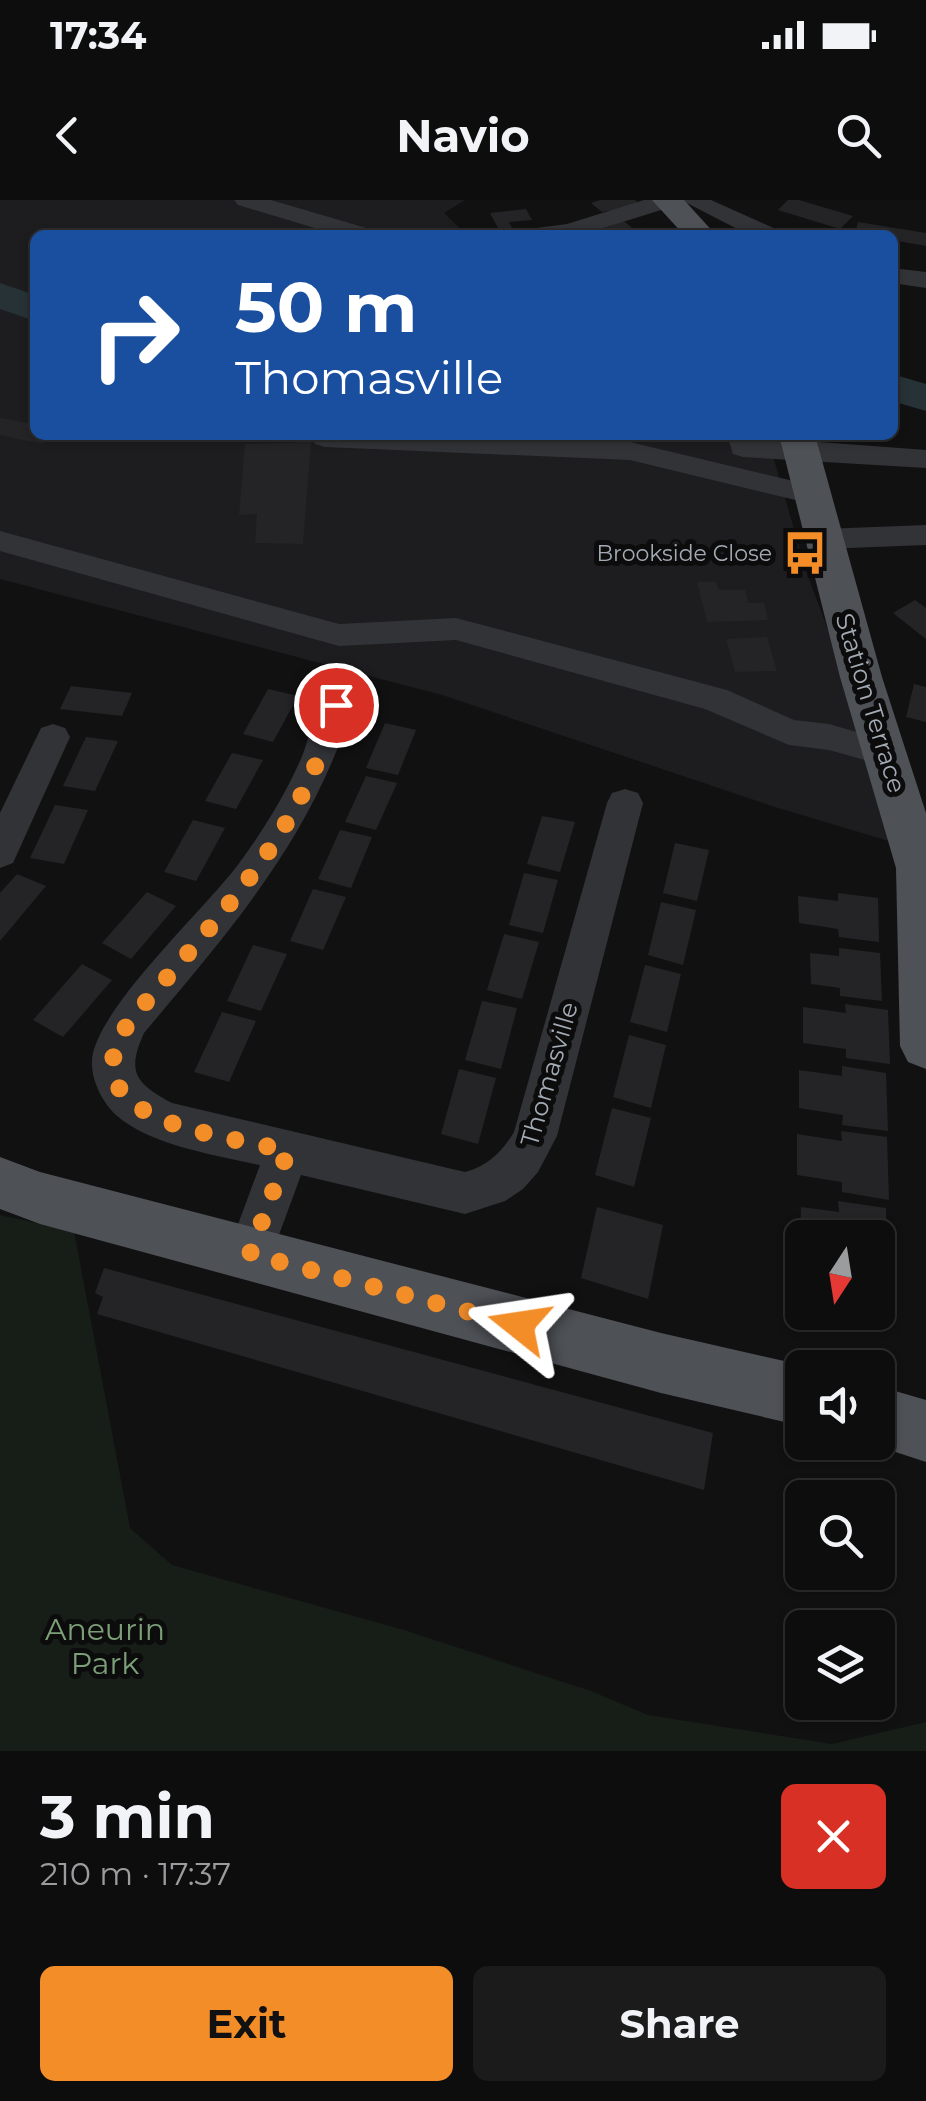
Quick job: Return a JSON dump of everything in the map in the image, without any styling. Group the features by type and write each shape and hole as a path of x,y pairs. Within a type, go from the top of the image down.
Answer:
{"main road":[{"path":"668,200 697,230"},
{"name":"Station Terrace","path":"799,443 823,539 920,868 926,1046"},
{"path":"0,1183 40,1198 250,1254 785,1392"},
{"path":"895,1422 926,1430"}],"street":[{"path":"246,200 347,230"},
{"path":"573,230 668,200"},
{"path":"692,200 758,230"},
{"path":"898,276 926,280"},
{"path":"368,440 630,452 812,496"},
{"path":"741,440 743,448 799,443 926,459"},
{"path":"823,539 926,535"},
{"path":"0,542 340,636 456,629 715,699 789,732 830,736 886,753"},
{"name":"Thomasville","path":"336,705 324,751 282,836 130,1021 114,1053 113,1072 119,1091 134,1108 156,1118 465,1192 484,1189 516,1169 535,1136 625,802"},
{"path":"0,853 53,737"},
{"path":"0,765 37,772"},
{"path":"250,1254 288,1151"}],"shaded area":[{"path":"0,200 465,200 444,213 462,230 30,230 30,440 768,440 806,571 848,683 892,842 775,807 442,695 0,579"}],"green space":[{"name":"Aneurin Park","path":"0,1215 74,1231 130,1528 172,1565 404,1630 591,1691 648,1715 832,1744 926,1722 926,1751 0,1751"}],"building":[{"path":"635,200 642,205 602,212 591,203"},
{"path":"788,200 853,216 840,229 778,210"},
{"path":"526,209 532,220 509,222 512,228 499,230 490,213"},
{"path":"624,221 634,230 602,230"},
{"path":"858,222 926,233 926,246 898,241 898,230 856,230"},
{"path":"0,418 30,423 30,440 45,440 42,444 0,435"},
{"path":"311,442 303,544 255,543 257,514 239,515 245,444"},
{"path":"697,582 716,582 719,590 745,590 748,603 764,603 768,620 707,622"},
{"path":"915,600 926,608 926,639 893,613"},
{"path":"767,637 777,671 735,672 726,639"},
{"path":"914,684 926,687 926,722 906,717"},
{"path":"71,686 132,693 122,716 60,709"},
{"path":"268,689 298,696 273,742 243,734"},
{"path":"385,723 416,730 398,775 366,768"},
{"path":"86,737 118,741 95,791 63,786"},
{"path":"232,753 263,760 236,809 205,801"},
{"path":"366,776 397,783 376,830 345,822"},
{"path":"55,805 88,810 64,864 30,858"},
{"path":"542,816 575,822 560,872 527,864"},
{"path":"193,820 225,828 196,881 164,872"},
{"path":"340,830 372,837 351,888 318,879"},
{"path":"675,843 709,850 697,901 663,893"},
{"path":"524,873 558,880 543,933 509,925"},
{"path":"17,874 46,886 0,941 0,893"},
{"path":"313,889 346,897 323,950 290,941"},
{"path":"147,892 176,906 131,959 102,943"},
{"path":"838,893 878,898 879,942 839,937 838,929 799,923 798,896 838,901"},
{"path":"661,902 696,910 683,965 648,955"},
{"path":"504,934 539,942 522,999 487,990"},
{"path":"253,945 287,954 261,1011 227,1001"},
{"path":"839,948 880,953 882,1001 840,996 840,988 811,984 810,953 839,956"},
{"path":"82,964 112,980 63,1037 33,1020"},
{"path":"645,965 681,974 667,1032 630,1022"},
{"path":"482,1001 517,1008 501,1069 465,1060"},
{"path":"845,1004 888,1010 890,1064 846,1058 846,1049 803,1043 803,1007 846,1013"},
{"path":"222,1012 256,1021 229,1082 194,1072"},
{"path":"629,1035 666,1045 651,1108 613,1097"},
{"path":"842,1066 886,1073 888,1131 842,1125 843,1115 799,1108 799,1070 842,1076"},
{"path":"459,1069 496,1078 478,1144 441,1134"},
{"path":"612,1108 651,1118 634,1187 595,1175"},
{"path":"841,1131 887,1137 889,1200 842,1192 842,1182 797,1175 797,1134 842,1141"},
{"path":"838,1201 886,1208 886,1220 801,1220 801,1207 839,1212"},
{"path":"597,1207 663,1225 648,1299 581,1278"},
{"path":"104,1268 713,1433 704,1490 97,1314 103,1297 95,1293"}],"waterway":[{"path":"0,295 30,307"},
{"path":"898,389 926,398"}],"place":[{"name":"Brookside Close","path":"805,553"}],"route":[{"path":"336,705 324,751 296,813 266,857 118,1037 113,1072 119,1091 134,1108 156,1118 288,1151 250,1254 519,1325"}]}
